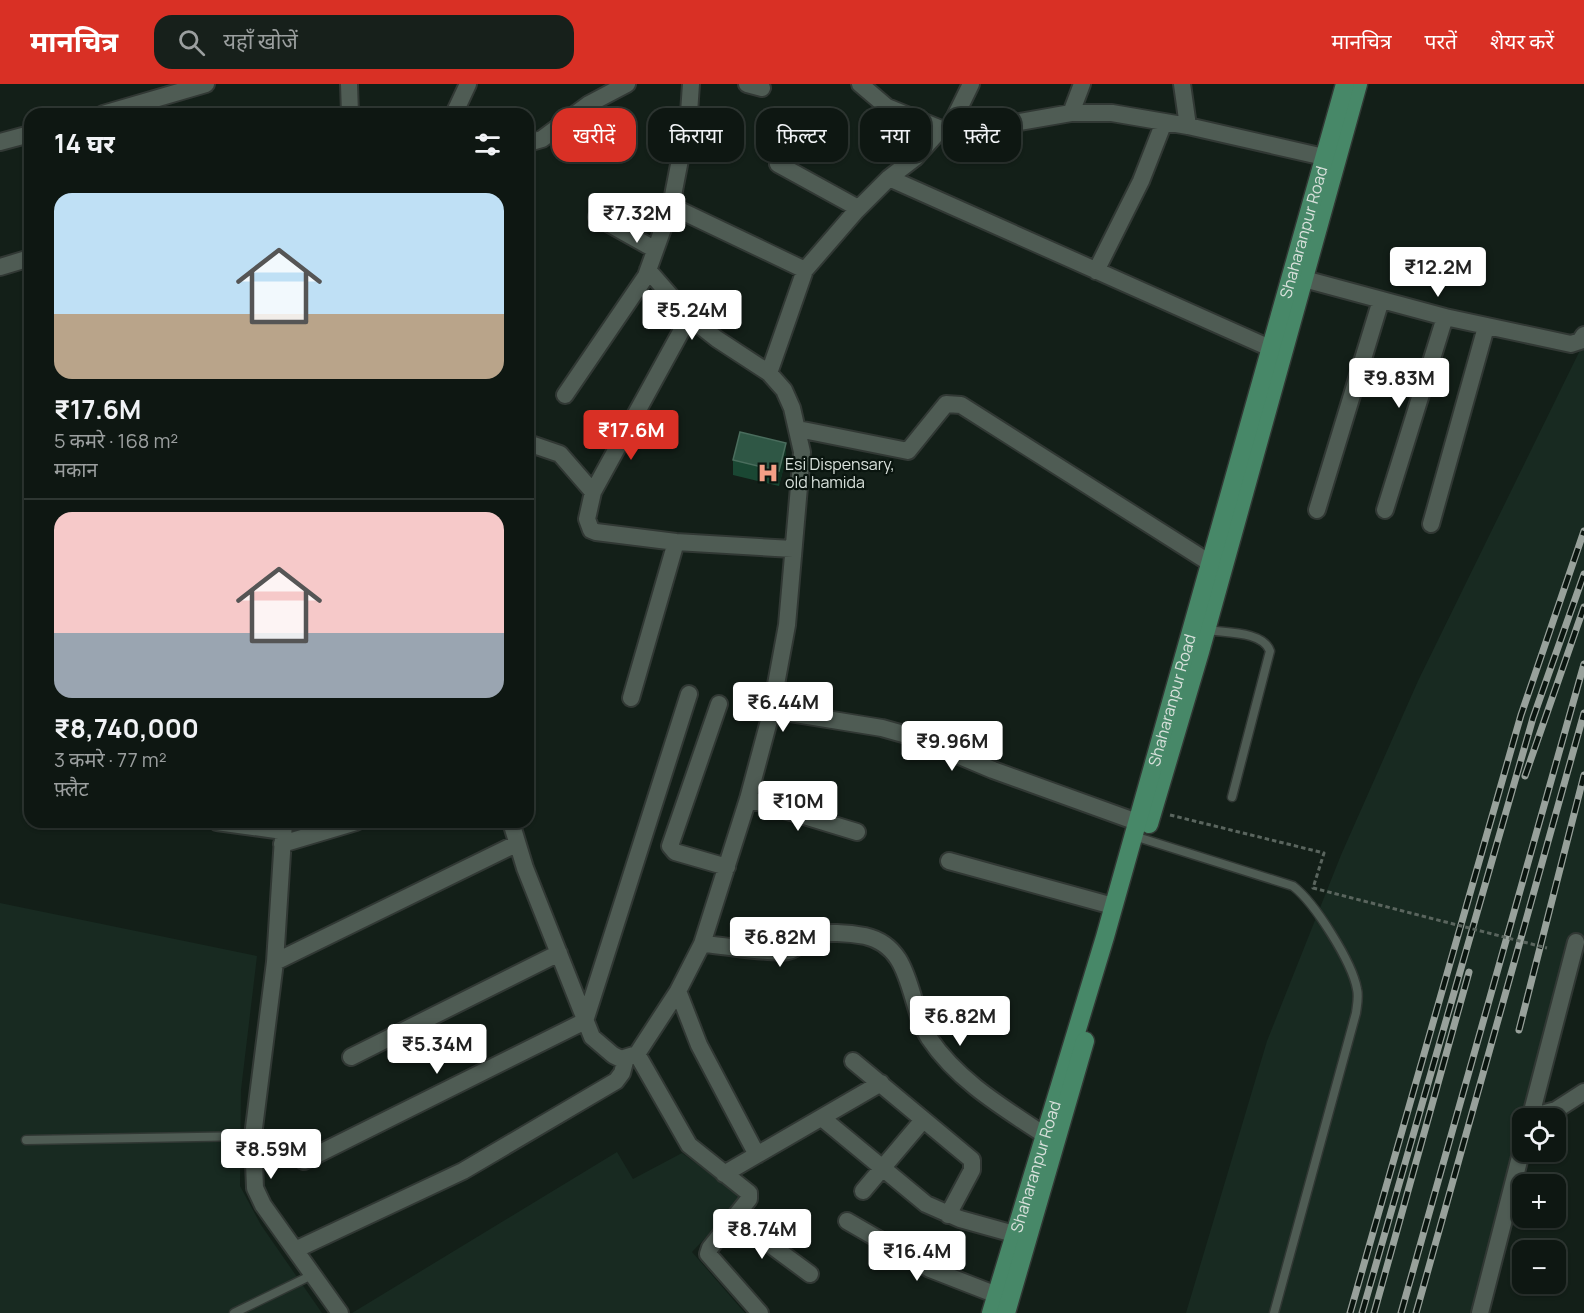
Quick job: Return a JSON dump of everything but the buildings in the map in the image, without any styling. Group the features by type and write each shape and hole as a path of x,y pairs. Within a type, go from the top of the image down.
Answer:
{"main road":[{"name":"Shaharanpur Road","path":"991,1313 1004,1303 1138,832 1304,279 1345,84"},
{"name":"Shaharanpur Road","path":"1004,1303 1014,1234 1043,1134 1113,906 1207,630 1216,567 1270,348 1330,158 1358,84"}],"street":[{"path":"124,108 206,84"},
{"path":"349,84 350,108"},
{"path":"457,108 468,84"},
{"path":"534,141 542,139 590,104 627,84"},
{"path":"565,395 639,291 648,270 671,206 689,113 691,84"},
{"path":"860,84 887,107 943,128"},
{"path":"957,108 971,84"},
{"path":"1071,113 1082,84"},
{"path":"1182,84 1188,126"},
{"path":"1021,119 1071,113 1112,113 1188,126 1330,158"},
{"path":"1096,272 1141,181 1164,122"},
{"path":"769,373 805,270 858,208 943,131"},
{"path":"0,142 24,136"},
{"path":"778,164 858,208"},
{"path":"889,178 1270,348"},
{"path":"671,206 805,270"},
{"path":"597,217 654,249"},
{"path":"0,267 24,260"},
{"path":"295,1250 463,1171 616,1081 631,1056 678,991 702,944 748,800 771,710 787,625 802,452 798,429 784,390 769,373 717,339 689,317 648,270"},
{"path":"1304,279 1486,327 1571,344 1580,341 1584,335"},
{"path":"1317,510 1382,300"},
{"path":"689,317 593,492 587,519 591,530 676,542 793,549"},
{"path":"1385,510 1445,317"},
{"path":"1431,524 1486,327"},
{"path":"798,429 908,451 946,404 961,405 1216,567"},
{"path":"534,445 560,454 593,492"},
{"path":"631,698 676,542"},
{"path":"304,1161 585,1021 689,694"},
{"path":"719,704 670,846 675,852 727,867"},
{"path":"771,710 882,728 914,737 1138,832"},
{"path":"748,800 857,832"},
{"path":"257,828 283,832 312,828"},
{"path":"512,828 516,844 592,1036 613,1055 631,1056"},
{"path":"283,832 275,962 254,1136 255,1188 263,1205 337,1312"},
{"path":"275,962 516,844"},
{"path":"949,861 1113,906"},
{"path":"702,944 787,951 810,936 828,934 867,936 884,944 898,955 925,1029 936,1047 986,1097 1043,1134"},
{"path":"1534,1108 1576,942"},
{"path":"351,1057 559,953"},
{"path":"678,991 699,1045 757,1155"},
{"path":"631,1056 679,1132 702,1158 750,1195 708,1254 760,1313"},
{"path":"854,1061 973,1162 972,1170 948,1215"},
{"path":"724,1174 881,1083"},
{"path":"1559,1108 1584,1092"},
{"path":"822,1118 926,1204 948,1215 1014,1234"},
{"path":"863,1191 923,1120"},
{"path":"1480,1313 1519,1162"},
{"path":"734,1218 810,1274"},
{"path":"847,1221 930,1269 1004,1303"}],"lane":[{"path":"1207,630 1258,638 1266,642 1270,651 1232,797"},
{"path":"1138,832 1293,886 1312,903 1346,963 1358,990 1356,1013 1274,1313"},
{"path":"26,1140 254,1136"},
{"path":"234,1313 312,1275"}],"path":[{"path":"1170,815 1324,853 1313,888 1547,948"}],"shaded area":[{"path":"1584,342 1584,940 1526,1108 1512,1108 1512,1162 1518,1162 1515,1174 1512,1174 1512,1183 1475,1313 1186,1313 1267,1041 1341,855 1418,681"},
{"path":"0,903 257,956 241,1090 240,1186 261,1225 322,1313 0,1313"},
{"path":"617,1152 633,1179 682,1153 743,1198 692,1252 745,1313 352,1313"}],"railway":[{"path":"1350,1313 1521,715 1584,531"},
{"path":"1362,1313 1533,718 1584,574"},
{"path":"1525,776 1584,607"},
{"path":"1401,1313 1584,664"},
{"path":"1416,1313 1584,713"},
{"path":"1519,1030 1584,775"},
{"path":"1374,1313 1469,972"}],"place":[{"name":"Esi Dispensary, old hamida","path":"768,473"}]}
